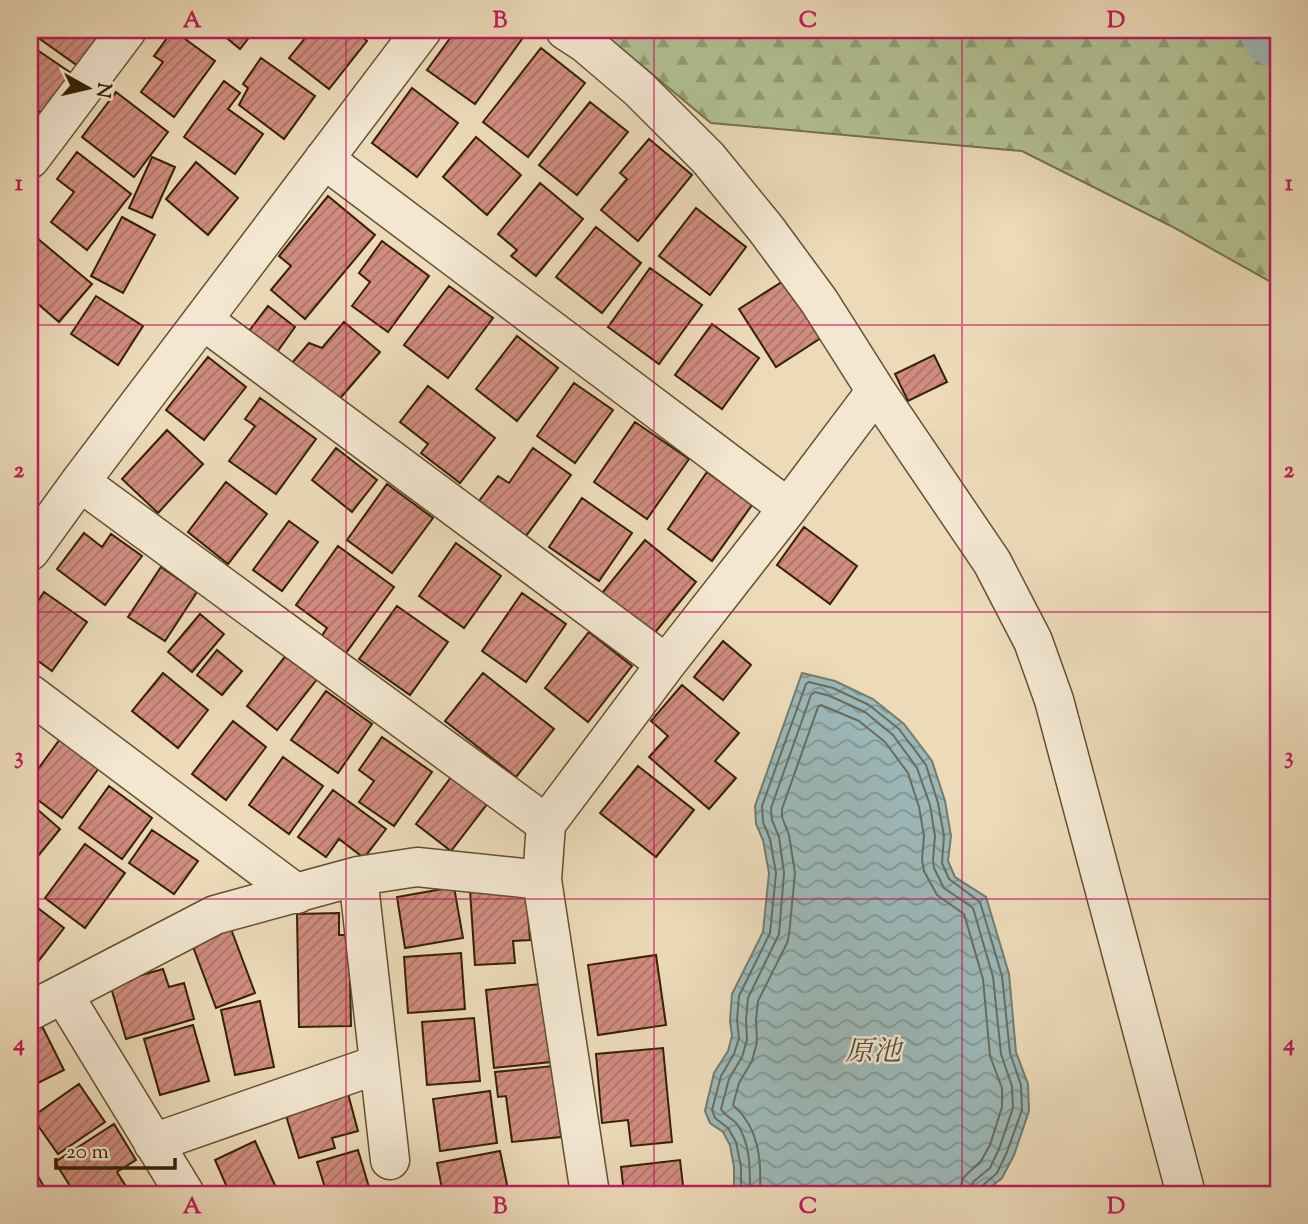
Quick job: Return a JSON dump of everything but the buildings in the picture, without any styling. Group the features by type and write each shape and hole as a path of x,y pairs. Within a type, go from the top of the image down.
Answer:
{"street":[{"path":"30,159 127,30"},
{"path":"30,551 422,30"},
{"path":"565,30 585,43 639,89 708,158 766,229 819,301 992,562 1032,641 1054,700 1186,1194"},
{"path":"324,159 788,508"},
{"path":"203,320 666,664"},
{"path":"590,1194 542,880 546,824 876,390"},
{"path":"80,482 546,824"},
{"path":"30,694 297,894"},
{"path":"185,1194 153,1143 46,1003 215,915 358,876 417,867 542,880"},
{"path":"358,876 390,1160"},
{"path":"153,1143 379,1065"}],"green space":[{"path":"599,30 1257,30 1278,45 1278,286 1171,226 1022,151 711,123"}],"water":[{"name":"原池","path":"802,673 835,681 873,699 904,724 932,761 945,801 951,836 948,861 955,877 986,897 1009,974 1016,1052 1028,1084 1029,1111 1014,1155 1002,1178 982,1194 734,1194 734,1167 730,1145 723,1132 710,1123 705,1111 714,1073 728,1051 732,1036 732,994 763,932 769,873 763,840 756,824 755,806"}]}
